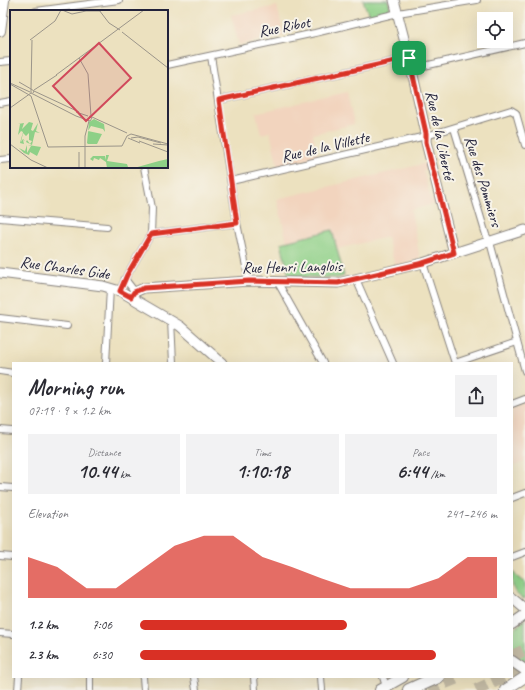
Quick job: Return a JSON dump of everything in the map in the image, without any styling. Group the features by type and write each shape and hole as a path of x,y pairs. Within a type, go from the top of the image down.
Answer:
{"highway":[{"path":"409,690 436,678"}],"main road":[{"path":"0,31 4,10"},
{"path":"513,620 525,615"},
{"path":"513,661 525,670"},
{"path":"505,690 525,677"},
{"path":"383,689 401,678"}],"street":[{"path":"43,10 118,0"},
{"name":"Rue de la Liberté","path":"394,0 409,58 454,253"},
{"name":"Rue Ribot","path":"168,65 315,33 398,13 477,0"},
{"path":"411,69 525,43"},
{"path":"211,56 237,223 249,281"},
{"path":"219,100 409,58"},
{"path":"0,62 10,61"},
{"path":"0,103 10,101"},
{"name":"Rue de la Villette","path":"231,181 426,136 511,110 516,113 525,145"},
{"name":"Rue des Pommiers","path":"454,128 486,236 490,242 525,371"},
{"path":"0,160 10,159"},
{"path":"120,291 125,279 151,234 152,208 144,168"},
{"path":"0,218 107,227"},
{"path":"151,234 237,223"},
{"name":"Rue Henri Langlois","path":"133,294 144,288 249,281 338,283 423,263 525,230"},
{"path":"423,263 455,362"},
{"name":"Rue Charles Gide","path":"0,273 110,288 133,294 191,335 218,361"},
{"path":"125,279 133,294"},
{"path":"356,279 393,362"},
{"path":"277,281 322,362"},
{"path":"106,362 110,288"},
{"path":"0,318 67,326"},
{"path":"171,320 173,362"},
{"path":"458,362 517,342"},
{"path":"0,371 12,373"},
{"path":"513,404 525,399"},
{"path":"0,430 12,431"},
{"path":"0,487 12,488"},
{"path":"513,498 525,493"},
{"path":"513,557 525,552"},
{"path":"0,556 12,557"},
{"path":"513,599 525,609"},
{"path":"0,633 12,634"},
{"path":"18,690 19,678"},
{"path":"90,678 90,690"},
{"path":"143,678 144,690"},
{"path":"194,678 196,690"},
{"path":"254,678 255,690"},
{"path":"321,678 322,690"},
{"path":"383,678 383,689"}],"shaded area":[{"path":"277,6 284,35 239,45 231,15"},
{"path":"347,92 354,124 313,134 318,157 278,167 270,132 261,134 256,113"},
{"path":"427,163 429,169 423,170 431,200 436,199 437,203 411,210 420,259 395,266 387,237 337,249 331,230 287,242 277,199"},
{"path":"525,404 525,462 514,466 513,462 513,408"}],"green space":[{"path":"363,0 388,0 390,8 389,12 369,16"},
{"path":"332,230 344,276 337,278 289,276 281,243"},
{"path":"513,572 525,583 525,599 520,597 513,588"},
{"path":"525,619 525,665 520,662 513,654 513,631"}],"tunnel":[{"path":"513,656 525,650"},
{"path":"513,674 525,668"},
{"path":"428,690 458,678"},
{"path":"476,690 503,678"}],"route":[{"path":"409,58 426,133 426,142 454,253 423,263 338,283 249,281 144,288 134,292 131,297 120,291 127,275 151,234 237,223 219,100 409,58"}]}
